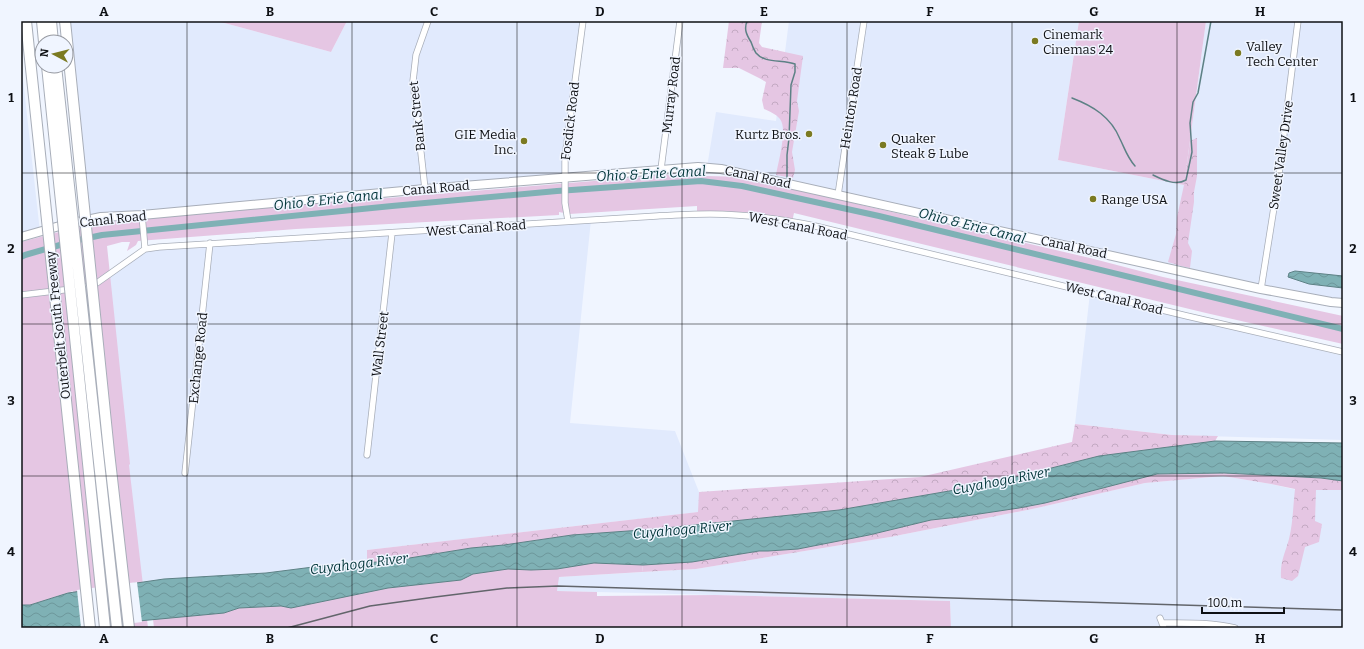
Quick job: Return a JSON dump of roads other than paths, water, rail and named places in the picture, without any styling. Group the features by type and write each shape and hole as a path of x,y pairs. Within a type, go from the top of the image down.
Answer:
{"highway":[{"name":"Outerbelt South Freeway","path":"26,21 90,628"},
{"path":"42,21 43,34"},
{"path":"51,21 52,34"},
{"path":"65,21 129,628"},
{"path":"48,74 105,628"},
{"path":"57,74 117,628"}],"main road":[{"name":"Canal Road","path":"21,237 63,225 101,217 142,215 425,189 564,182 661,169 698,167 721,169 1261,289 1343,303"}],"street":[{"name":"Bank Street","path":"425,189 413,81 416,55 428,21"},
{"name":"Fosdick Road","path":"568,222 564,182 565,157 583,21"},
{"name":"Murray Road","path":"661,169 680,21"},
{"name":"Heinton Road","path":"838,196 864,21"},
{"name":"Sweet Valley Drive","path":"1261,289 1278,182 1298,21"},
{"name":"West Canal Road","path":"21,295 94,285 145,249 159,247 710,214 750,216 815,226 1181,315 1343,352"},
{"path":"142,215 145,249"},
{"name":"Wall Street","path":"367,455 392,233"},
{"name":"Exchange Road","path":"186,473 210,243"},
{"path":"1162,623 1209,624 1235,628"}],"water":[{"path":"1295,271 1343,276 1343,288 1309,284 1288,277 1289,273"},
{"name":"Cuyahoga River","path":"1215,441 1343,443 1343,481 1321,478 1224,473 1157,474 1045,503 931,520 869,535 798,549 759,551 692,562 643,565 594,563 557,569 508,569 473,574 461,580 388,588 291,608 281,606 239,608 224,613 117,623 89,628 21,628 21,605 30,605 68,593 164,579 266,573 321,566 391,561 471,548 504,545 572,535 656,529 839,510 984,485 1099,456"}],"waterway":[{"path":"747,21 747,34 756,53 764,59 795,64 795,72 791,85 787,177"},
{"path":"1153,175 1174,182 1182,182 1186,180 1192,152 1190,123 1193,102 1198,93 1211,21"},
{"path":"1072,98 1094,109 1112,124 1128,156 1135,166"},
{"name":"Ohio & Erie Canal","path":"21,257 74,241 102,235 557,191 701,181 742,186 879,216 1343,329"}],"railway":[{"path":"287,628 370,606 507,588 558,586 1343,610"}],"place":[{"name":"Cinemark Cinemas 24","path":"1035,41"},
{"name":"Valley Tech Center","path":"1238,53"},
{"name":"Kurtz Bros.","path":"809,134"},
{"name":"GIE Media Inc.","path":"524,141"},
{"name":"Quaker Steak & Lube","path":"883,145"},
{"name":"Range USA","path":"1093,199"}]}
